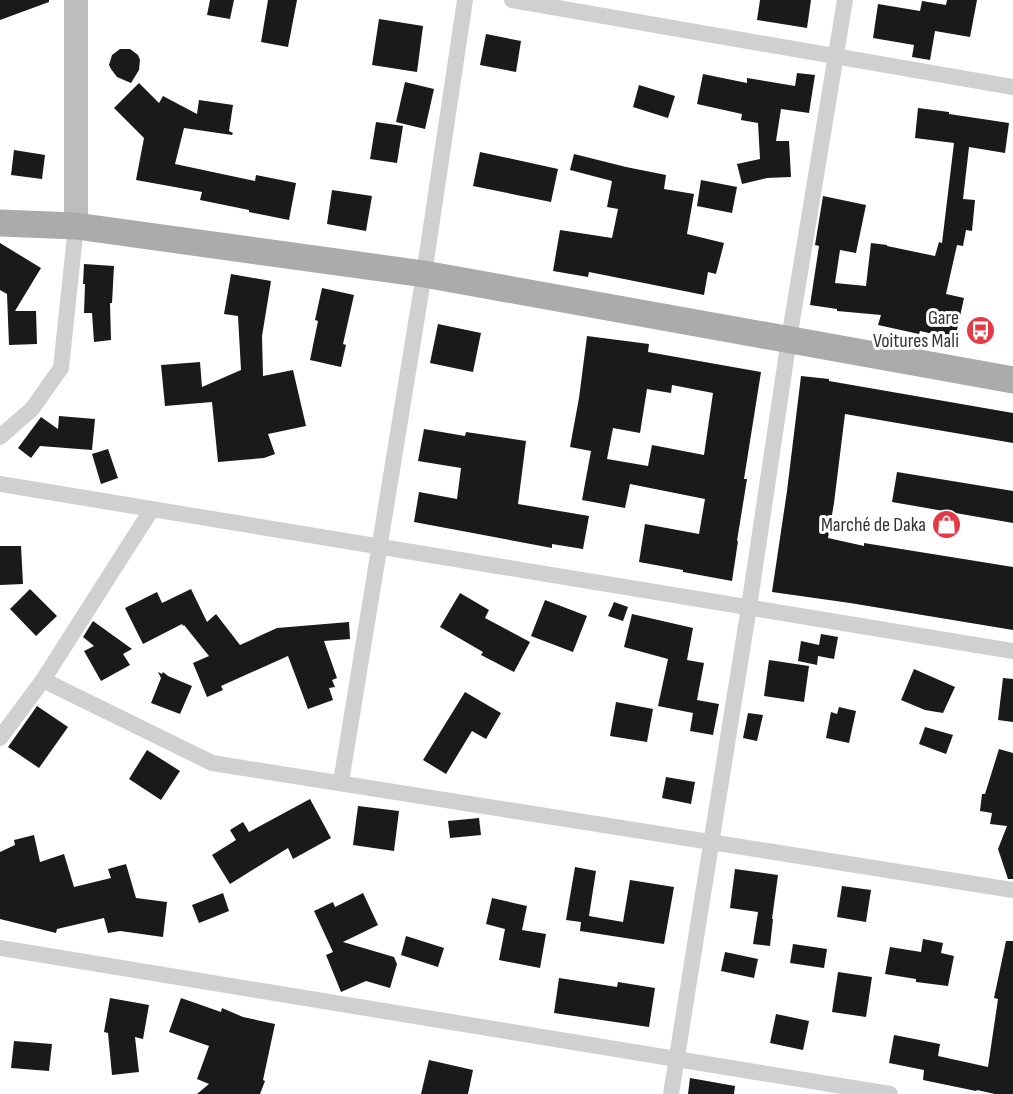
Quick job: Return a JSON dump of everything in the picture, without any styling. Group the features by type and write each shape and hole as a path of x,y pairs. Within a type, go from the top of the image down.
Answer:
{"main road":[{"path":"0,223 76,226 424,274 1013,380"}],"street":[{"path":"0,436 32,409 60,368 76,226 76,0"},
{"path":"341,782 424,274 465,0"},
{"path":"512,0 1013,87"},
{"path":"671,1094 749,608 789,339 845,0"},
{"path":"0,484 1013,651"},
{"path":"0,738 43,680 152,508"},
{"path":"43,680 212,763 1013,890"},
{"path":"0,948 890,1094"}],"building":[{"path":"0,0 49,0 49,2 0,20"},
{"path":"210,0 234,0 230,19 207,15"},
{"path":"268,0 297,0 288,47 261,42"},
{"path":"760,0 811,0 807,28 757,20"},
{"path":"947,0 977,0 970,37 935,31 930,60 912,57 914,45 873,38 878,4 920,11 922,1 946,5"},
{"path":"379,19 423,26 417,72 372,65"},
{"path":"486,34 521,41 516,72 480,65"},
{"path":"120,49 130,49 138,55 140,60 139,70 131,83 117,77 109,65 112,55"},
{"path":"797,73 815,75 809,113 781,109 776,141 789,141 791,177 767,178 742,184 737,164 760,159 758,123 741,120 742,114 697,104 703,74 747,83 747,78 795,86"},
{"path":"405,82 434,89 425,129 396,122"},
{"path":"139,83 159,103 163,96 197,114 199,100 233,105 229,131 233,133 232,135 184,128 175,164 255,181 256,175 296,183 289,220 200,200 202,192 136,180 144,138 114,108"},
{"path":"639,85 675,96 668,118 633,107"},
{"path":"918,108 1009,123 1005,153 969,147 963,199 975,200 972,231 966,230 963,246 957,245 946,294 964,298 955,339 878,325 881,315 837,311 837,309 810,305 819,246 815,245 823,196 866,205 856,253 840,250 835,283 866,286 871,243 935,256 939,242 942,243 954,143 915,138"},
{"path":"376,122 403,126 397,163 370,159"},
{"path":"14,150 45,155 42,179 11,175"},
{"path":"480,152 558,169 551,202 473,186"},
{"path":"574,154 666,175 664,189 694,194 687,234 724,243 716,274 708,272 704,295 589,272 588,277 553,271 560,230 612,238 618,209 607,207 612,181 570,170"},
{"path":"701,180 737,187 732,213 697,206"},
{"path":"332,190 372,196 366,231 327,224"},
{"path":"0,243 41,268 15,311 36,311 37,344 9,345 7,294 0,290"},
{"path":"84,264 114,266 112,303 110,303 111,340 94,342 92,313 84,313"},
{"path":"231,274 271,281 262,336 263,376 293,370 306,426 268,434 275,454 264,458 218,462 212,402 165,406 161,365 200,362 202,387 241,370 238,316 224,314"},
{"path":"322,288 354,295 343,344 346,345 341,367 310,360"},
{"path":"438,324 481,333 473,372 430,363"},
{"path":"587,336 649,344 648,352 761,372 744,479 747,479 732,581 639,562 645,524 699,534 705,499 630,484 625,508 582,500 591,451 570,447","holes":["672,385 713,393 704,455 652,445 648,466 607,459 613,428 640,433 647,389 671,393"]},
{"path":"801,376 829,379 829,381 1013,413 1013,443 845,414 828,538 864,546 864,543 1013,567 1013,630 772,592"},
{"path":"59,416 95,419 92,450 40,446 31,458 18,448 41,417 58,429"},
{"path":"424,429 465,436 466,432 526,441 518,504 589,516 583,549 552,544 552,548 414,522 419,492 457,499 461,468 418,461"},
{"path":"108,449 118,478 101,484 92,454"},
{"path":"897,472 1013,491 1013,523 892,502"},
{"path":"0,546 21,546 23,584 0,585"},
{"path":"30,589 57,616 36,636 10,609"},
{"path":"191,589 207,622 216,614 240,645 277,628 349,622 350,639 324,641 337,678 332,680 335,687 329,688 333,700 308,709 288,656 221,686 223,690 207,697 193,663 209,656 184,625 143,644 125,608 157,592 162,603"},
{"path":"460,593 489,610 485,618 530,642 514,672 481,655 483,652 440,627"},
{"path":"545,600 587,616 573,652 531,636"},
{"path":"614,602 628,607 623,621 608,616"},
{"path":"632,614 693,628 687,660 704,663 697,700 719,704 713,735 690,731 693,713 658,706 668,659 624,647"},
{"path":"93,621 132,649 123,654 130,665 101,681 84,651 94,646 83,637"},
{"path":"821,634 838,637 834,659 818,656 817,665 798,661 801,641 819,645"},
{"path":"769,660 809,666 804,702 764,696"},
{"path":"914,669 955,687 943,713 925,710 901,700"},
{"path":"158,672 162,674 163,672 192,686 180,714 151,703 161,678"},
{"path":"1003,678 1013,679 1013,722 998,720"},
{"path":"465,692 501,713 486,739 472,731 446,774 423,760"},
{"path":"616,702 653,709 647,742 610,736"},
{"path":"37,706 68,727 39,768 8,747"},
{"path":"839,707 856,711 849,743 826,738 831,712 837,714"},
{"path":"748,713 763,715 757,741 743,738"},
{"path":"925,727 953,735 946,754 919,744"},
{"path":"999,749 1013,753 1013,879 1008,879 998,849 1007,826 990,824 992,813 980,811 982,794 985,794"},
{"path":"147,750 180,771 161,800 129,779"},
{"path":"666,777 695,782 691,804 662,798"},
{"path":"310,799 331,838 293,859 288,848 230,884 212,855 236,840 230,830 243,822 249,832"},
{"path":"358,806 399,811 394,851 353,845"},
{"path":"479,818 481,835 450,838 448,821"},
{"path":"34,835 40,862 64,854 74,887 111,878 108,869 126,864 136,898 167,902 163,937 120,931 108,933 104,918 57,929 56,933 0,919 0,852 15,845 14,840"},
{"path":"575,867 596,871 589,916 623,922 630,880 674,887 664,944 580,931 581,922 566,920"},
{"path":"735,869 778,875 770,946 753,944 758,912 730,908"},
{"path":"842,886 871,890 866,922 837,917"},
{"path":"223,893 229,911 199,923 192,905"},
{"path":"363,893 378,925 343,942 394,957 397,964 390,988 366,981 341,992 326,955 333,952 314,911 333,902 335,907"},
{"path":"492,898 527,906 522,930 546,934 540,968 499,960 505,929 486,924"},
{"path":"406,936 444,948 438,967 401,955"},
{"path":"923,939 943,943 941,953 954,956 948,986 916,982 916,979 885,974 890,947 921,952"},
{"path":"1006,941 1013,941 1013,1094 995,1094 923,1080 924,1070 889,1063 894,1035 940,1044 938,1056 988,1067 998,999 994,998"},
{"path":"793,944 827,949 824,968 790,963"},
{"path":"725,952 758,959 754,978 721,971"},
{"path":"838,972 872,977 866,1017 832,1012"},
{"path":"559,978 617,987 618,982 655,988 649,1027 554,1013"},
{"path":"110,998 149,1005 143,1039 135,1037 139,1072 112,1075 108,1033 104,1032"},
{"path":"181,998 221,1012 222,1008 243,1017 275,1024 263,1080 265,1081 260,1094 197,1094 209,1084 197,1079 209,1046 169,1032"},
{"path":"776,1014 809,1021 803,1050 770,1043"},
{"path":"14,1041 52,1044 49,1071 11,1068"},
{"path":"429,1060 473,1070 468,1094 421,1094"},
{"path":"690,1078 735,1086 734,1094 688,1094"}],"place":[{"name":"Gare Voitures Mali","path":"980,330"},
{"name":"Marché de Daka","path":"947,525"}]}
